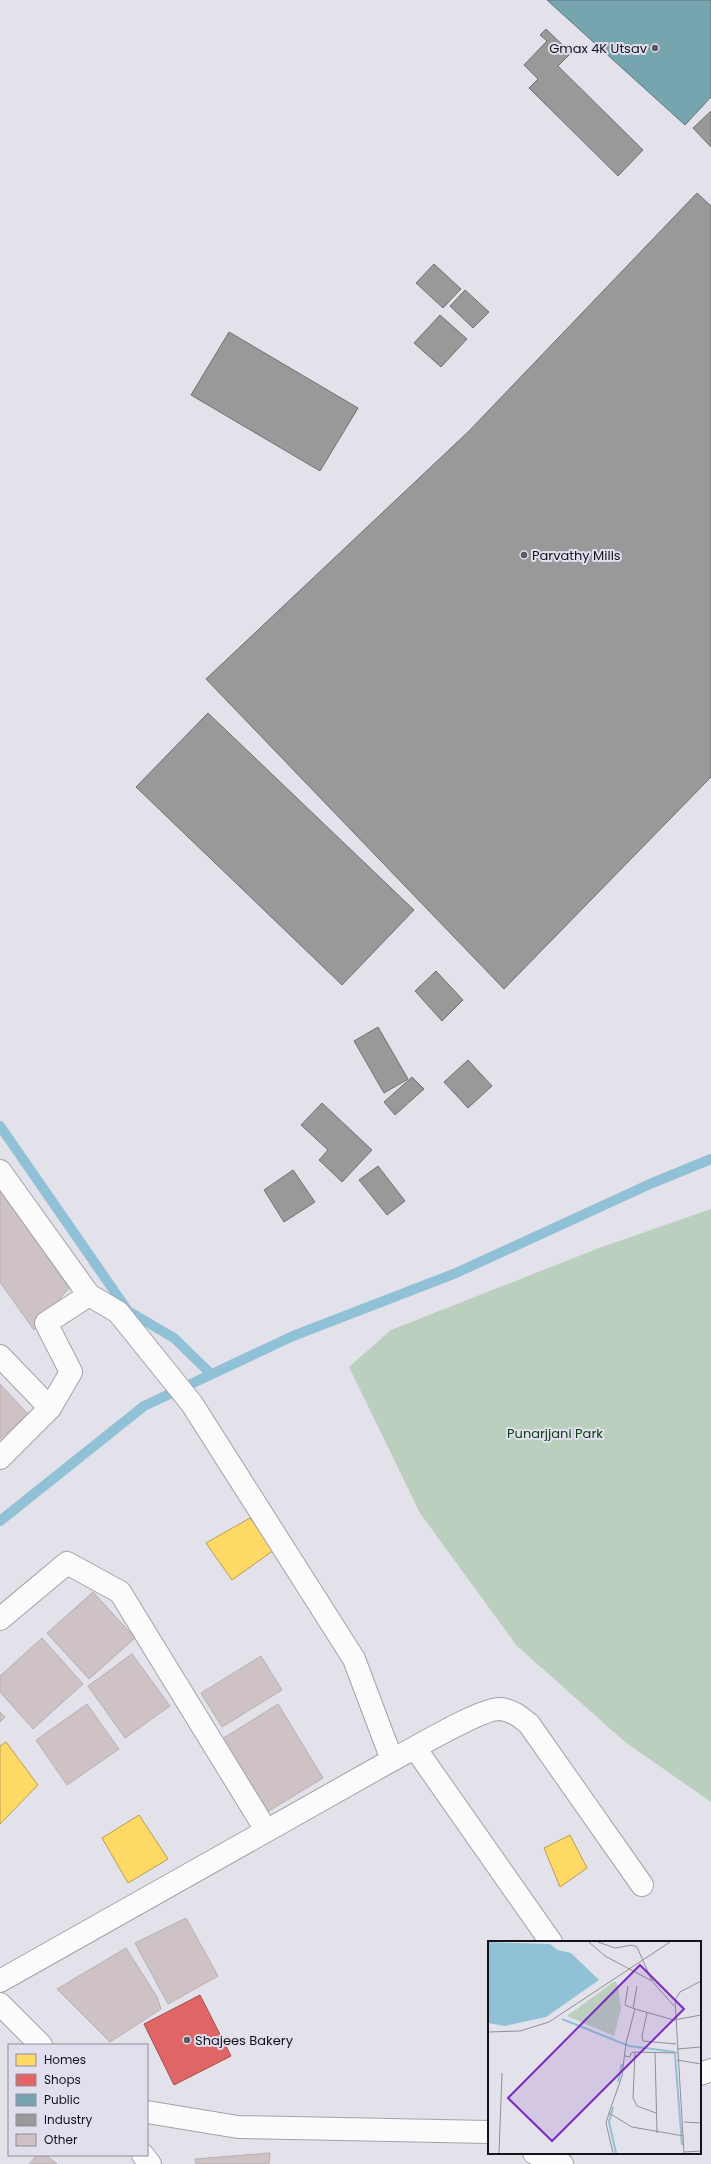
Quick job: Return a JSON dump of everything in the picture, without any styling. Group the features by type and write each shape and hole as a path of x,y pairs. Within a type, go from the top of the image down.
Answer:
{"street":[{"path":"0,1171 89,1295 118,1312 192,1404 354,1659 392,1760"},
{"path":"0,1458 50,1408 71,1372 46,1323 89,1295"},
{"path":"0,1356 50,1408"},
{"path":"0,1619 67,1563 120,1592 266,1830"},
{"path":"0,1981 392,1760 477,1715 498,1709 512,1711 529,1724 642,1885"},
{"path":"415,1748 550,1941"},
{"path":"0,2004 40,2044"},
{"path":"701,2074 711,2070"},
{"path":"148,2112 238,2127 487,2133"},
{"path":"537,2154 562,2164"},
{"path":"144,2156 150,2164"}],"green space":[{"name":"Punarjjani Park","path":"711,1209 711,1802 625,1742 517,1646 420,1513 349,1367 391,1330 599,1248"}],"building: Homes":[{"path":"250,1518 274,1550 232,1580 206,1543"},
{"path":"6,1742 38,1785 0,1824 0,1746"},
{"path":"139,1815 168,1859 128,1883 102,1838"},
{"path":"570,1835 587,1868 560,1887 544,1848"}],"building: Shops":[{"name":"Shajees Bakery","path":"200,1995 231,2056 174,2085 144,2024"}],"building: Public":[{"name":"Gmax 4K Utsav","path":"547,0 711,0 711,97 685,125"}],"building: Industry":[{"path":"546,29 571,53 558,66 643,150 618,176 529,88 538,79 524,65 547,41 540,35"},
{"path":"711,111 711,147 693,128"},
{"name":"Parvathy Mills","path":"697,193 711,206 711,777 504,989 206,679 469,431"},
{"path":"434,264 461,289 443,308 416,283"},
{"path":"465,290 489,312 473,328 450,306"},
{"path":"440,315 467,339 441,367 414,343"},
{"path":"229,332 358,408 320,471 191,395"},
{"path":"208,713 414,910 342,985 136,787"},
{"path":"436,971 463,1000 442,1021 415,991"},
{"path":"378,1027 408,1079 384,1093 354,1041"},
{"path":"468,1060 492,1086 468,1108 444,1082"},
{"path":"412,1077 424,1089 395,1115 384,1102"},
{"path":"322,1103 372,1150 342,1182 319,1160 328,1150 301,1125"},
{"path":"378,1166 405,1201 387,1215 359,1180"},
{"path":"293,1170 315,1202 284,1222 264,1190"}],"building: Other":[{"path":"0,1189 69,1288 34,1330 0,1282"},
{"path":"0,1384 28,1414 0,1439"},
{"path":"93,1592 135,1638 89,1679 47,1633"},
{"path":"42,1638 83,1684 33,1729 0,1692 0,1676"},
{"path":"132,1654 170,1706 125,1738 88,1686"},
{"path":"261,1656 282,1690 222,1727 201,1693"},
{"path":"87,1704 119,1749 67,1785 36,1740"},
{"path":"278,1704 323,1778 264,1814 219,1741"},
{"path":"0,1712 5,1717 0,1722"},
{"path":"186,1918 218,1976 168,2004 135,1943"},
{"path":"126,1948 157,1997 161,2009 110,2042 57,1989"},
{"path":"270,2153 269,2164 196,2164 195,2159"},
{"path":"36,2156 47,2156 57,2164 29,2164"}],"waterway":[{"path":"0,1126 128,1311 174,1338 211,1374"},
{"path":"0,1521 144,1406 293,1336 456,1273 650,1184 711,1159"}],"place":[{"name":"Gmax 4K Utsav","path":"655,48"},
{"name":"Parvathy Mills","path":"524,555"},
{"name":"Shajees Bakery","path":"187,2040"}]}
